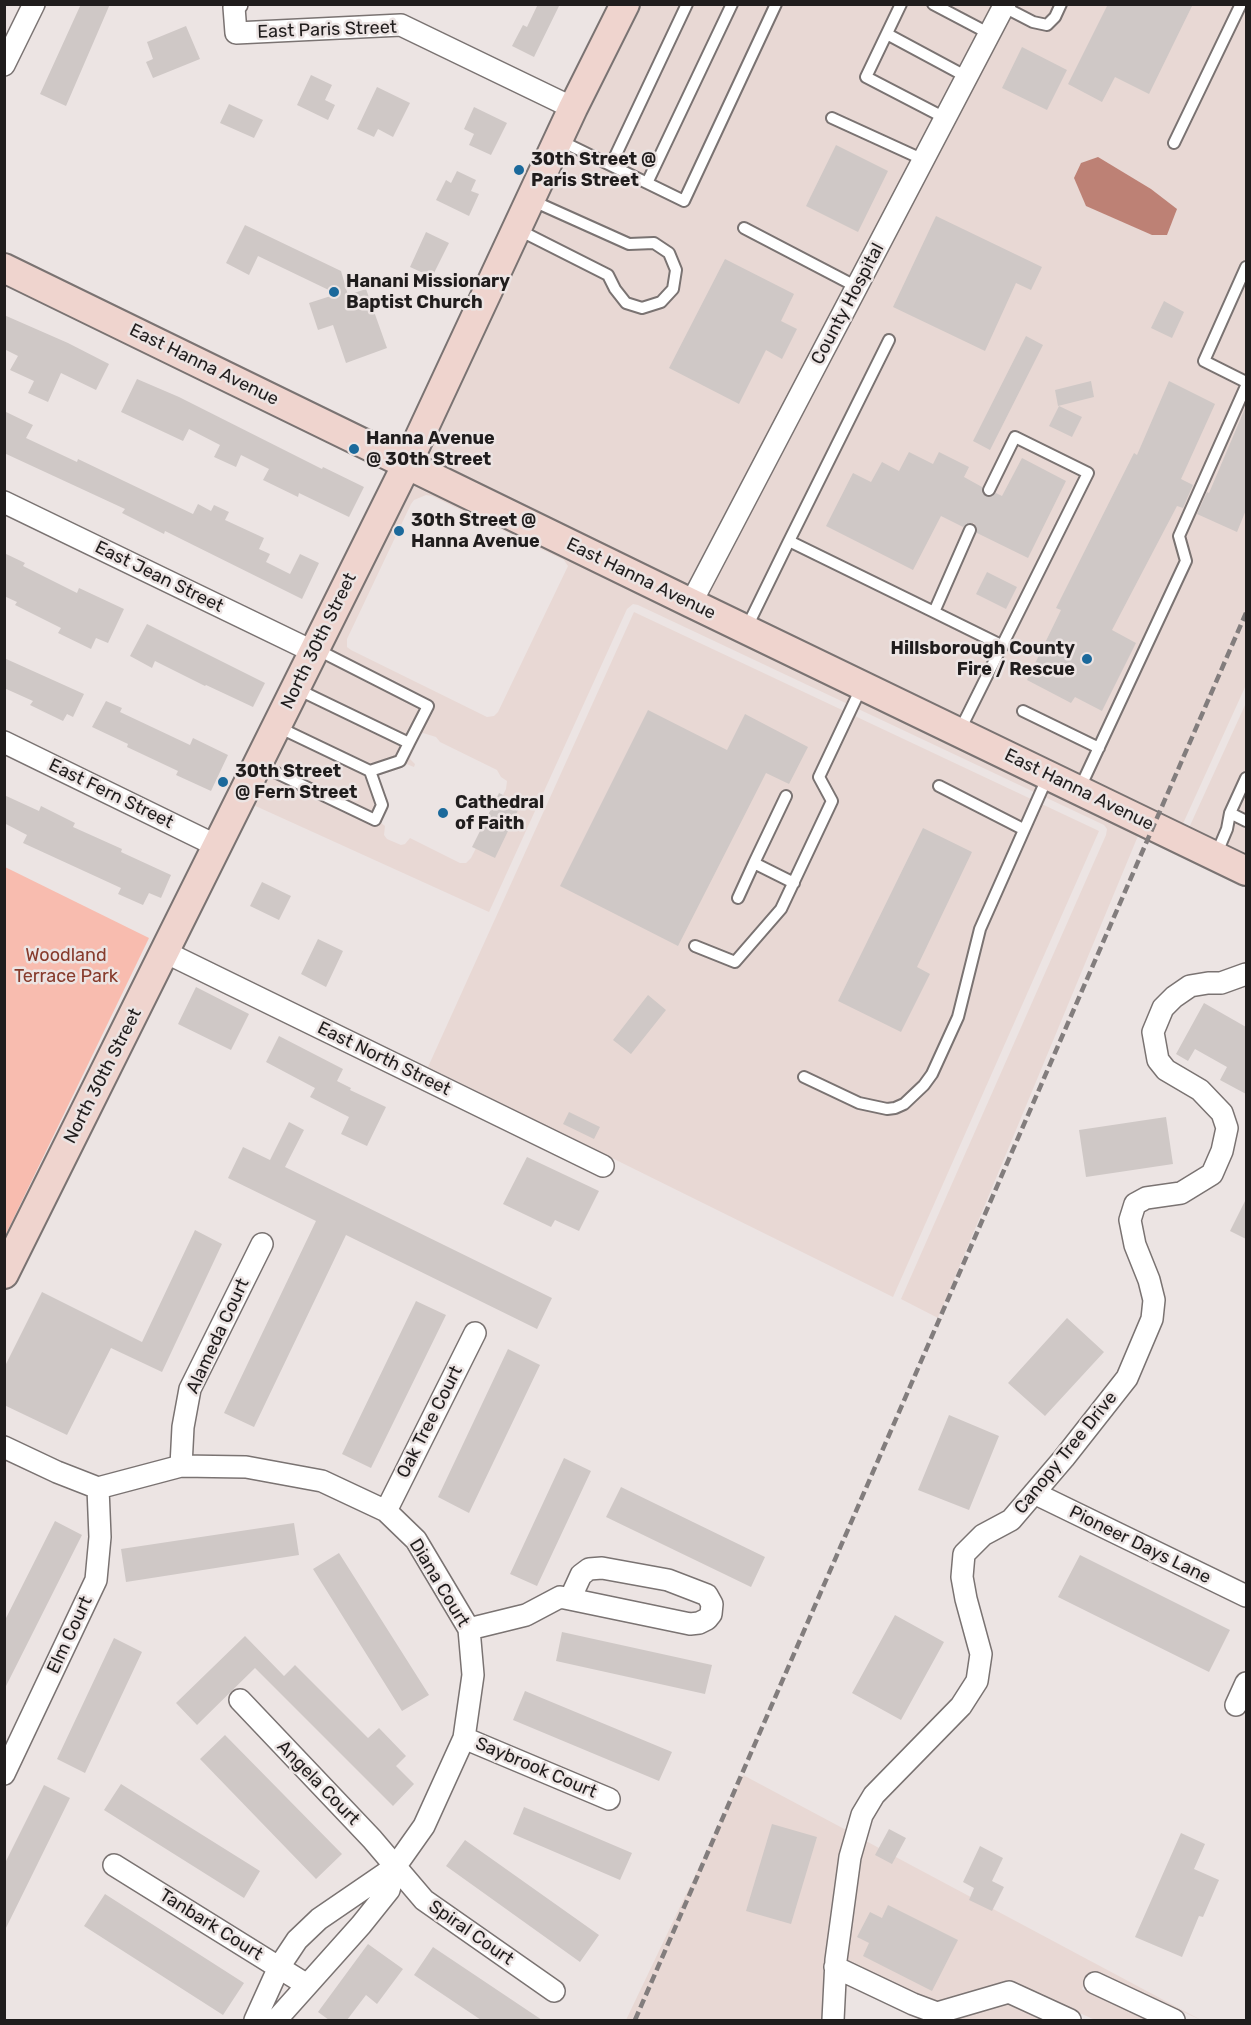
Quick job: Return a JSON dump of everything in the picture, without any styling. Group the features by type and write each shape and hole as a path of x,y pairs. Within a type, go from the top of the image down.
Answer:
{"street":[{"path":"4,65 11,37 34,4"},
{"name":"East Paris Street","path":"237,4 234,7 236,33 401,24 573,108"},
{"name":"North 30th Street","path":"4,1274 217,846 271,770 277,726 407,464 573,108 625,4"},
{"name":"County Hospital","path":"692,603 1005,6"},
{"name":"East Hanna Avenue","path":"4,268 1246,871"},
{"name":"East Jean Street","path":"4,502 314,650"},
{"name":"East Fern Street","path":"4,742 217,846"},
{"name":"East North Street","path":"165,952 603,1166"},
{"name":"Canopy Tree Drive","path":"833,2020 835,1967 850,1857 862,1815 874,1795 961,1706 977,1681 981,1653 962,1577 964,1554 983,1535 1011,1520 1064,1458 1127,1378 1152,1319 1154,1300 1149,1280 1135,1245 1130,1220 1136,1204 1146,1198 1181,1192 1212,1174 1222,1151 1227,1128 1222,1113 1200,1090 1166,1070 1158,1060 1152,1032 1164,1008 1174,997 1190,986 1221,983 1246,974"},
{"name":"Alameda Court","path":"181,1467 183,1427 190,1389 262,1244"},
{"name":"Oak Tree Court","path":"386,1511 475,1333"},
{"path":"4,1447 98,1488"},
{"name":"Diana Court","path":"98,1488 181,1467 246,1467 322,1481 386,1511 416,1540 469,1629 473,1675 464,1738 424,1826 395,1867 389,1890 361,1925 276,2020"},
{"name":"Elm Court","path":"4,1774 96,1580 100,1537 98,1488"},
{"name":"Pioneer Days Lane","path":"1034,1493 1246,1596"},
{"path":"469,1629 526,1615 560,1597 690,1624 707,1619 711,1614 712,1604 707,1595 668,1580 602,1569 589,1569 581,1575 570,1599"},
{"path":"1236,1705 1246,1683"},
{"name":"Angela Court","path":"240,1700 372,1839 395,1867"},
{"name":"Saybrook Court","path":"464,1738 609,1799"},
{"name":"Tanbark Court","path":"114,1865 307,1985"},
{"name":"Diana Court","path":"255,2020 279,1967 297,1940 318,1919 395,1867"},
{"name":"Spiral Court","path":"395,1867 424,1900 554,1991"},
{"path":"835,1967 909,2012 937,2013 1009,1992 1070,2020"},
{"path":"1095,1983 1174,2020"}],"lane":[{"path":"611,165 687,4"},
{"path":"647,183 732,4"},
{"path":"558,140 684,201 776,4"},
{"path":"902,4 866,76 945,118"},
{"path":"933,4 990,34"},
{"path":"1005,6 1033,22 1047,25 1055,17 1061,4"},
{"path":"1174,143 1241,4"},
{"path":"886,34 967,76"},
{"path":"832,118 924,160"},
{"path":"517,229 608,275 626,303 642,308 661,302 673,289 676,270 669,254 654,243 629,244 530,200"},
{"path":"744,228 857,287"},
{"path":"1079,790 1186,561 1179,536 1246,384 1204,361 1246,267"},
{"path":"746,629 889,340"},
{"path":"959,732 1088,473 1015,437 989,490"},
{"path":"934,612 970,530"},
{"path":"789,541 1003,646"},
{"path":"277,726 370,771 400,761 428,706 314,650"},
{"path":"695,946 735,962 781,909 832,801 819,777 862,686"},
{"path":"296,688 409,743"},
{"path":"1023,711 1099,748"},
{"path":"271,770 375,820 382,805 370,771"},
{"path":"804,1077 859,1103 887,1110 904,1104 924,1085 932,1074 958,1017 980,929 1048,775"},
{"path":"1216,856 1227,829 1230,813 1246,778"},
{"path":"939,786 1023,829"},
{"path":"738,898 786,796"},
{"path":"1230,813 1246,821"},
{"path":"753,863 794,883"}],"shaded area":[{"path":"635,5 995,5 688,590 419,458"},
{"path":"1015,5 1246,5 1246,685 1181,828 704,598"},
{"path":"1098,157 1151,189 1177,209 1167,235 1152,235 1086,206 1074,178 1081,163"},
{"path":"410,477 1140,831 938,1318 901,1299 1106,835 1107,829 1104,825 633,604 627,609 489,912 249,803","holes":["426,495 564,560 568,566 498,712 494,716 487,717 347,647 347,639 411,504 414,500","423,733 436,737 440,742 497,770 507,781 506,789 471,858 466,863 460,863 410,838 401,845 387,839 384,835 385,826 380,822 380,816 388,799 378,793 376,778 381,769 404,763 414,767 415,764 410,759 411,752"]},
{"path":"634,612 1099,831 893,1297 428,1067"},
{"path":"1246,703 1246,857 1188,830"},
{"path":"743,1775 848,1831 823,1972 826,1973 824,2020 626,2020"},
{"path":"864,1840 1201,2020 1091,1971 1082,1989 1149,2020 1095,2020 1013,1983 938,2002 918,1995 845,1960 859,1859"},
{"path":"1007,2003 1046,2020 946,2020"}],"green space":[{"name":"Woodland Terrace Park","path":"5,867 149,938 5,1236"}],"building":[{"path":"81,4 110,4 66,106 40,94"},
{"path":"538,4 560,4 534,57 512,46 523,25 527,27"},
{"path":"1108,4 1193,4 1149,94 1115,77 1102,102 1068,84"},
{"path":"186,26 200,59 153,78 146,62 153,59 147,42"},
{"path":"1022,47 1067,70 1047,110 1002,88"},
{"path":"311,75 332,85 325,100 335,105 328,120 297,105"},
{"path":"377,87 410,103 393,137 378,129 374,137 357,129"},
{"path":"229,104 263,120 254,138 220,123"},
{"path":"474,107 507,123 491,155 469,145 474,134 464,129"},
{"path":"836,145 888,171 858,232 806,206"},
{"path":"457,171 476,180 471,191 479,194 469,216 436,200 446,180 451,183"},
{"path":"936,216 1042,267 1031,290 1016,283 985,351 893,307"},
{"name":"Hanani Missionary Baptist Church","path":"245,225 341,271 348,295 366,289 387,348 346,363 333,325 318,330 309,303 337,294 258,256 249,275 226,263"},
{"path":"426,232 449,243 432,277 410,267"},
{"path":"725,259 794,294 781,321 797,329 782,359 766,350 739,404 669,368"},
{"path":"1164,301 1184,312 1172,338 1151,328"},
{"path":"4,315 109,364 96,390 61,373 48,402 28,393 34,381 10,370 18,356 4,349"},
{"path":"1026,336 1043,345 990,450 973,441"},
{"path":"137,379 364,487 349,517 299,493 298,497 263,480 269,469 241,455 236,467 214,457 220,445 189,429 183,441 121,412"},
{"path":"1091,381 1094,397 1058,406 1055,390"},
{"path":"1169,381 1215,404 1181,479 1193,485 1183,508 1177,506 1112,630 1136,643 1102,711 1075,697 1071,703 1027,680 1061,610 1056,608 1134,453 1137,455"},
{"path":"1059,406 1082,417 1072,437 1049,426"},
{"path":"1246,406 1246,510 1237,532 1197,514 1207,492 1209,493"},
{"path":"4,411 33,425 26,438 77,462 78,459 193,514 198,504 211,511 214,505 229,512 225,520 264,538 259,549 270,554 266,562 290,574 300,554 319,563 302,599 165,531 164,534 122,513 125,509 4,453"},
{"path":"909,452 933,464 939,452 969,467 964,477 982,487 983,494 989,497 996,493 1002,496 1022,458 1066,481 1028,558 977,533 974,523 963,527 941,516 913,570 826,526 853,473 871,482 882,462 899,471"},
{"path":"4,553 25,563 23,566 77,593 79,588 124,609 108,643 96,638 91,649 58,633 61,628 15,605 17,602 4,596"},
{"path":"987,572 1017,587 1006,609 976,594"},
{"path":"147,624 265,683 253,707 155,661 152,668 130,656"},
{"path":"4,658 84,694 73,717 67,714 63,721 30,705 33,701 4,688"},
{"path":"106,701 122,708 120,712 190,745 193,738 228,755 211,791 176,775 178,771 127,747 128,744 92,727"},
{"path":"648,710 727,750 745,714 808,747 789,784 766,773 678,946 560,886"},
{"path":"499,793 521,804 495,858 472,847"},
{"path":"4,795 39,811 41,806 75,823 73,827 171,875 161,898 149,893 143,905 118,894 121,888 23,843 27,835 4,823"},
{"path":"923,828 972,852 917,967 930,974 901,1032 838,1001"},
{"path":"262,882 291,896 279,920 250,906"},
{"path":"318,939 343,951 326,987 301,974"},
{"path":"196,987 249,1014 231,1050 178,1024"},
{"path":"648,995 666,1010 631,1054 613,1040"},
{"path":"1204,1003 1246,1027 1246,1094 1220,1080 1227,1067 1195,1049 1188,1061 1176,1054"},
{"path":"279,1036 343,1069 337,1081 351,1088 350,1090 386,1107 367,1146 341,1134 349,1117 310,1097 315,1088 266,1062"},
{"path":"569,1112 600,1127 594,1139 563,1124"},
{"path":"1166,1117 1173,1164 1086,1177 1079,1130"},
{"path":"289,1122 304,1130 285,1167 552,1298 537,1329 346,1235 254,1427 224,1413 316,1221 228,1178 243,1147 270,1160"},
{"path":"527,1157 599,1191 579,1231 555,1220 551,1227 503,1204"},
{"path":"1246,1199 1246,1239 1230,1231"},
{"path":"195,1230 222,1244 162,1372 111,1348 67,1435 4,1405 4,1368 42,1292 142,1342"},
{"path":"416,1301 446,1315 371,1468 342,1454"},
{"path":"1067,1318 1104,1352 1045,1416 1008,1383"},
{"path":"508,1349 540,1365 469,1513 438,1497"},
{"path":"949,1415 999,1436 969,1510 918,1490"},
{"path":"564,1458 591,1471 537,1586 510,1574"},
{"path":"621,1487 765,1557 751,1587 606,1517"},
{"path":"55,1521 82,1535 4,1690 4,1622"},
{"path":"294,1523 299,1555 126,1582 121,1549"},
{"path":"339,1553 429,1695 402,1711 313,1569"},
{"path":"1080,1555 1230,1630 1209,1672 1058,1597"},
{"path":"895,1615 944,1642 901,1720 852,1693"},
{"path":"562,1632 712,1665 705,1694 556,1661"},
{"path":"245,1636 284,1676 295,1665 368,1738 379,1728 406,1756 396,1766 414,1784 393,1806 255,1668 197,1725 176,1703"},
{"path":"114,1638 142,1652 85,1773 57,1759"},
{"path":"525,1691 672,1752 659,1781 513,1720"},
{"path":"225,1735 342,1854 316,1879 200,1759"},
{"path":"121,1784 260,1871 244,1898 104,1810"},
{"path":"44,1785 70,1798 4,1932 4,1865"},
{"path":"524,1807 632,1853 620,1880 513,1834"},
{"path":"772,1824 817,1837 791,1924 746,1911"},
{"path":"889,1829 906,1838 892,1864 875,1855"},
{"path":"1181,1833 1205,1844 1194,1869 1219,1880 1203,1917 1199,1916 1182,1957 1135,1937"},
{"path":"465,1840 599,1935 580,1962 446,1866"},
{"path":"980,1846 1003,1858 992,1881 1004,1887 992,1911 969,1900 974,1888 963,1882"},
{"path":"105,1894 244,1983 223,2015 84,1926"},
{"path":"888,1905 958,1940 932,1991 863,1956 869,1943 857,1937 870,1912 882,1918"},
{"path":"368,1944 403,1969 377,2004 366,1995 347,2020 329,2020 318,2012"},
{"path":"433,1947 542,2020 481,2020 414,1975"}],"railway":[{"path":"635,2020 1246,613"}],"place":[{"name":"30th Street @ Paris Street","path":"519,170"},
{"name":"Hanani Missionary Baptist Church","path":"334,292"},
{"name":"Hanna Avenue @ 30th Street","path":"354,449"},
{"name":"30th Street @ Hanna Avenue","path":"399,531"},
{"name":"Hillsborough County Fire / Rescue","path":"1087,659"},
{"name":"30th Street @ Fern Street","path":"223,782"},
{"name":"Cathedral of Faith","path":"443,813"}]}
